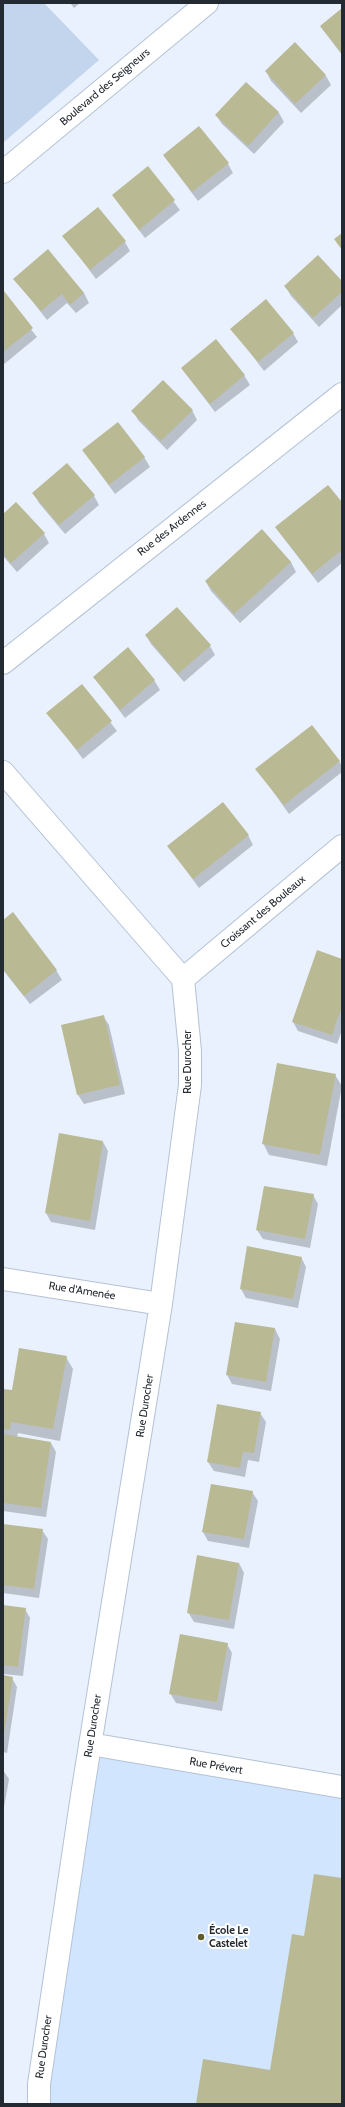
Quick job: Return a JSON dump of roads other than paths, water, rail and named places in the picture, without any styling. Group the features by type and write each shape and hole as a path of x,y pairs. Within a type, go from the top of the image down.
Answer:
{"street":[{"name":"Boulevard des Seigneurs","path":"3,172 207,3"},
{"name":"Rue des Ardennes","path":"3,663 342,394"},
{"path":"3,772 183,979"},
{"name":"Croissant des Bouleaux","path":"183,979 342,846"},
{"name":"Rue Durocher","path":"39,2104 39,2084 90,1744 161,1304 190,1085 190,1051 183,979"},
{"name":"Rue d'Amenée","path":"3,1279 161,1304"},
{"name":"Rue Prévert","path":"90,1744 342,1787"}],"place":[{"name":"École Le Castelet","path":"201,1937"}]}
